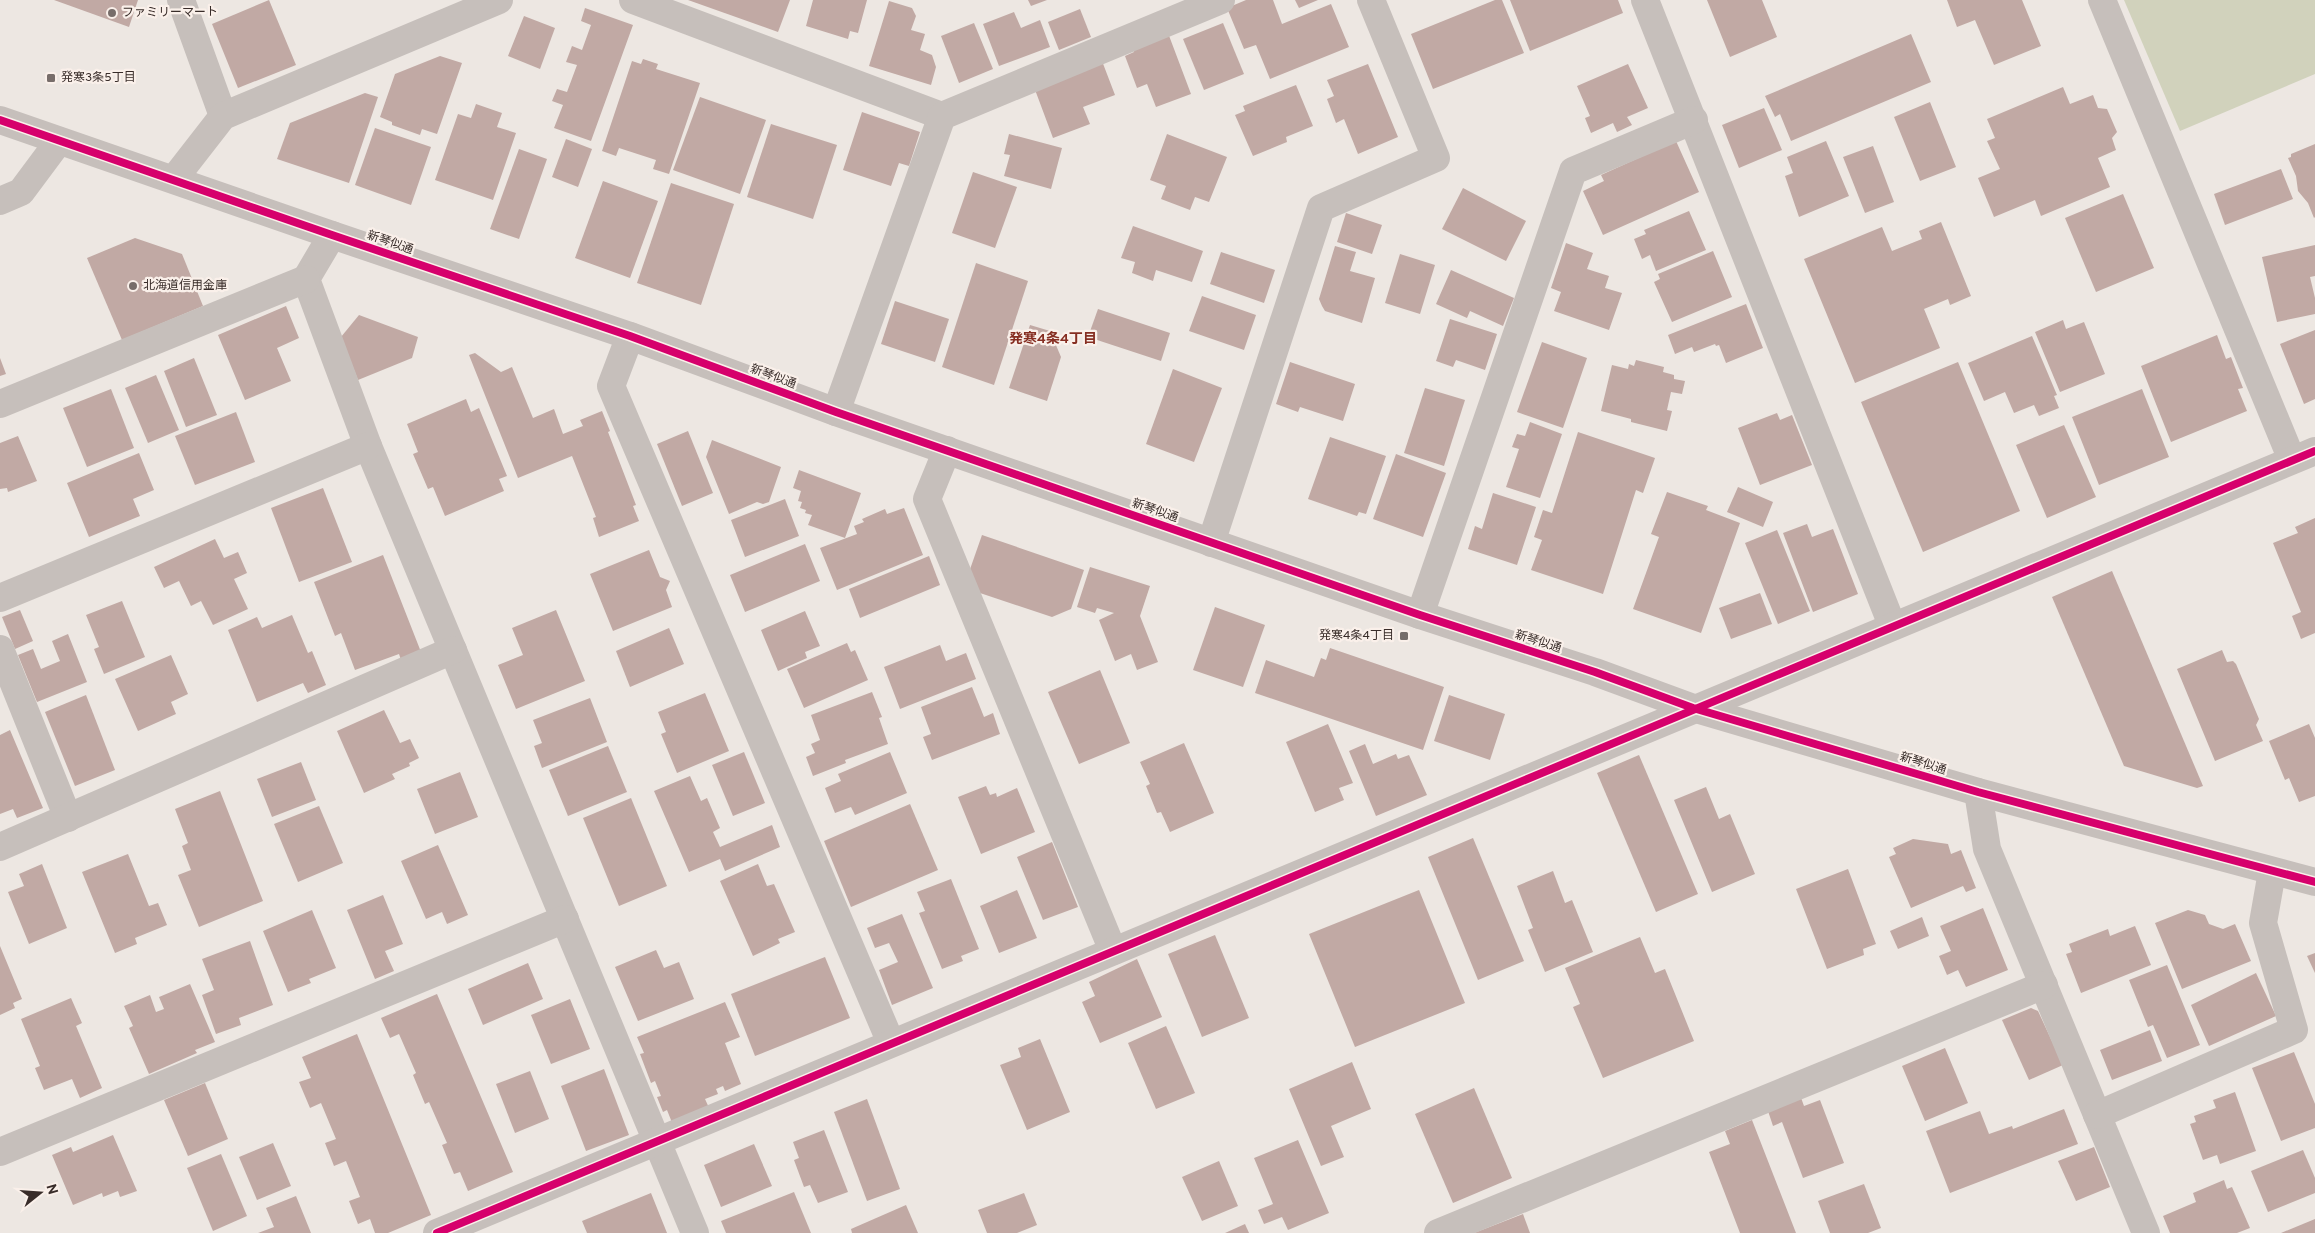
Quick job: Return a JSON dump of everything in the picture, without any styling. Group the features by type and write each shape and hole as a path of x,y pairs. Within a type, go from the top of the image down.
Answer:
{"street":[{"path":"181,0 223,116"},
{"path":"174,179 223,116 499,0"},
{"path":"633,0 942,116 1222,0"},
{"path":"1211,543 1321,208 1436,158 1371,0"},
{"path":"1645,0 1892,625"},
{"path":"437,1233 2303,455 2102,0"},
{"path":"836,412 942,116"},
{"name":"新琴似通","path":"0,120 630,336 836,412 1420,615 1595,672 1693,708 1978,792 2315,882"},
{"path":"1420,615 1573,171 1694,120"},
{"path":"0,201 21,192 59,141"},
{"path":"0,404 306,279 332,235"},
{"path":"306,279 368,446 695,1233"},
{"path":"630,336 611,386 891,1043"},
{"path":"0,598 368,446"},
{"path":"947,450 927,499 1113,951"},
{"path":"0,649 68,818"},
{"path":"0,847 453,650"},
{"path":"1978,792 1987,848 2146,1233"},
{"path":"2097,1115 2294,1030 2262,923 2272,872"},
{"path":"0,1152 565,919"},
{"path":"1438,1233 2044,985"}],"green space":[{"path":"2124,0 2315,0 2315,74 2180,131"}],"building":[{"name":"ファミリーマート","path":"54,0 138,0 129,27"},
{"path":"269,0 296,65 238,88 212,24"},
{"path":"688,0 790,0 778,32"},
{"path":"813,0 867,0 858,33 850,31 848,39 806,26"},
{"path":"1028,0 1047,0 1031,6"},
{"path":"1246,0 1273,0 1282,24 1331,4 1349,47 1270,79 1256,45 1244,49 1227,8"},
{"path":"1295,0 1318,0 1299,8"},
{"path":"1495,0 1502,0 1524,53 1433,89 1411,34"},
{"path":"1510,0 1618,0 1623,13 1530,51"},
{"path":"1707,0 1762,0 1777,37 1730,57"},
{"path":"1947,0 2022,0 2041,46 1994,65 1975,20 1957,27"},
{"path":"889,1 912,8 916,16 911,30 925,34 920,50 932,55 936,67 931,85 869,66"},
{"path":"585,8 633,25 591,141 554,128 563,105 552,101 557,89 567,92 577,65 566,62 572,46 582,50 591,25 581,21"},
{"path":"1080,9 1091,37 1059,50 1048,22"},
{"path":"1014,12 1021,28 1040,20 1050,47 999,66 983,24"},
{"path":"524,16 555,28 540,69 508,56"},
{"path":"974,23 993,69 959,83 941,36"},
{"path":"1223,23 1244,74 1204,90 1183,39"},
{"path":"1168,33 1191,94 1156,107 1147,84 1137,88 1125,56 1134,52 1132,47"},
{"path":"1911,34 1931,82 1791,141 1780,114 1775,117 1765,96"},
{"path":"440,56 462,63 437,134 422,129 420,135 392,125 392,122 380,117 395,74"},
{"path":"643,59 658,64 656,69 700,83 669,174 653,169 656,160 619,148 616,156 602,151 632,61 641,64"},
{"path":"1102,61 1115,95 1083,107 1090,124 1053,138 1034,87"},
{"path":"1368,64 1398,137 1358,154 1344,119 1336,123 1327,99 1334,96 1327,80"},
{"path":"1628,64 1648,108 1627,117 1632,125 1617,132 1613,123 1591,133 1585,118 1590,116 1577,86"},
{"path":"1296,85 1313,126 1286,137 1287,142 1253,156 1235,115 1245,111 1243,106"},
{"path":"2063,87 2070,104 2093,95 2098,108 2107,109 2117,132 2112,138 2116,150 2098,158 2110,187 2041,216 2035,200 1994,217 1978,178 2000,169 1987,141 1995,138 1987,119"},
{"path":"365,93 378,97 349,183 277,159 290,123"},
{"path":"700,97 766,120 740,194 673,170"},
{"path":"1930,102 1956,167 1920,181 1894,117"},
{"path":"476,104 502,113 497,127 516,133 493,200 435,180 458,114 471,118"},
{"path":"1764,108 1782,150 1739,168 1722,125"},
{"path":"862,112 920,132 909,166 899,163 891,186 843,170"},
{"path":"771,124 837,145 813,219 747,197"},
{"path":"375,128 431,147 411,205 355,185"},
{"path":"1009,134 1062,148 1051,189 1004,176 1010,155 1004,154"},
{"path":"1167,134 1227,157 1209,202 1195,197 1190,210 1161,199 1166,186 1150,180"},
{"path":"566,139 592,149 578,187 552,177"},
{"path":"1676,141 1699,192 1603,235 1583,191 1604,181 1601,175"},
{"path":"1826,141 1849,196 1799,217 1785,176 1793,173 1787,157"},
{"path":"2315,144 2314,218 2308,203 2298,191 2296,176 2288,158 2291,157 2291,154"},
{"path":"1873,146 1894,202 1865,213 1843,157"},
{"path":"519,149 547,159 519,239 490,229"},
{"path":"2281,169 2293,199 2225,225 2214,194"},
{"path":"973,172 1017,187 995,248 952,233"},
{"path":"603,181 658,201 630,278 575,258"},
{"path":"671,183 734,204 701,305 637,283"},
{"path":"1463,188 1526,221 1506,261 1442,229"},
{"path":"2123,194 2154,268 2096,292 2065,218"},
{"path":"1689,211 1706,250 1656,271 1650,255 1642,259 1634,239 1646,234 1644,230"},
{"path":"1346,213 1382,225 1372,254 1337,242"},
{"path":"1941,222 1971,296 1950,305 1948,299 1924,309 1940,348 1855,383 1804,259 1882,227 1892,251 1922,239 1919,231"},
{"path":"1133,226 1203,251 1192,282 1156,270 1153,281 1132,273 1135,262 1121,258"},
{"path":"135,238 182,254 203,306 122,340 87,258"},
{"path":"1566,243 1593,253 1587,269 1609,276 1605,288 1622,293 1609,330 1554,311 1561,292 1551,288"},
{"path":"2315,245 2315,276 2310,277 2315,298 2315,314 2277,322 2262,257"},
{"path":"1335,246 1356,252 1350,271 1375,278 1362,323 1325,311 1319,299"},
{"path":"1713,251 1732,297 1672,322 1654,282 1660,279 1658,274"},
{"path":"1221,252 1275,270 1264,303 1210,284"},
{"path":"1400,254 1435,265 1420,314 1385,303"},
{"path":"976,263 1028,281 994,385 942,367"},
{"path":"1451,270 1514,298 1503,326 1470,311 1467,318 1436,304"},
{"path":"1202,296 1256,315 1244,350 1189,331"},
{"path":"895,301 949,319 935,362 881,344"},
{"path":"1746,304 1763,348 1726,363 1719,345 1716,346 1715,344 1694,352 1692,347 1675,354 1668,335"},
{"path":"286,306 299,338 277,348 291,381 245,400 218,335"},
{"path":"1098,309 1170,333 1161,361 1088,337"},
{"path":"359,315 418,337 412,358 358,380 341,337"},
{"path":"1450,319 1497,334 1485,370 1456,360 1453,367 1436,361"},
{"path":"2063,320 2066,329 2084,322 2105,374 2060,392 2035,332"},
{"path":"1030,325 1050,331 1061,357 1047,401 1009,388"},
{"path":"2315,330 2315,399 2304,404 2280,344"},
{"path":"2217,335 2226,359 2231,357 2243,388 2238,389 2247,411 2171,442 2141,366"},
{"path":"2032,336 2057,395 2054,396 2059,408 2039,416 2034,405 2014,413 2005,392 1984,401 1968,363"},
{"path":"1542,342 1587,358 1563,428 1517,412"},
{"path":"475,353 501,372 512,367 533,418 554,409 563,434 583,426 580,420 602,411 610,431 608,432 636,505 633,506 639,521 599,537 593,518 596,517 572,456 518,478 469,355"},
{"path":"0,358 6,374 0,376"},
{"path":"194,358 217,415 186,427 164,371"},
{"path":"1636,360 1664,367 1663,372 1674,375 1674,379 1685,381 1682,394 1671,392 1667,410 1672,411 1667,431 1631,422 1631,419 1601,411 1612,365 1628,369 1629,364 1634,366"},
{"path":"1290,362 1355,384 1343,421 1300,407 1298,412 1276,404"},
{"path":"1958,362 2020,511 1923,552 1861,402"},
{"path":"1173,369 1222,388 1194,462 1146,444"},
{"path":"156,375 179,430 148,443 125,388"},
{"path":"1425,388 1465,400 1444,466 1404,453"},
{"path":"111,389 134,448 87,467 63,408"},
{"path":"2142,389 2169,457 2099,485 2072,417"},
{"path":"466,399 471,412 479,408 507,476 499,479 504,491 445,516 433,487 428,489 413,454 418,452 407,424"},
{"path":"236,412 255,462 195,485 175,436"},
{"path":"1777,413 1780,420 1792,415 1812,465 1760,485 1738,428"},
{"path":"1530,422 1562,434 1540,498 1506,487 1519,449 1512,447 1517,434 1525,436"},
{"path":"2064,425 2096,497 2047,518 2016,445"},
{"path":"688,431 713,493 682,506 657,444"},
{"path":"1578,432 1655,458 1643,493 1636,490 1603,594 1531,570 1542,540 1534,537 1543,510 1552,513"},
{"path":"18,436 37,481 8,492 7,488 0,489 0,443"},
{"path":"1330,437 1386,456 1366,514 1359,512 1357,516 1308,499"},
{"path":"712,440 781,467 769,502 763,504 757,502 729,514 706,457"},
{"path":"139,453 154,490 133,499 140,516 89,537 67,483"},
{"path":"1396,454 1446,473 1423,537 1373,519"},
{"path":"799,470 861,493 845,538 808,525 812,515 805,513 806,510 800,508 802,502 798,501 801,491 793,488"},
{"path":"1738,487 1773,502 1763,527 1727,512"},
{"path":"323,488 352,562 299,582 271,508"},
{"path":"1667,492 1708,506 1706,510 1740,523 1701,633 1633,609 1659,537 1651,534"},
{"path":"1493,493 1536,507 1517,565 1468,549 1475,526 1482,529"},
{"path":"785,499 799,536 745,557 731,520"},
{"path":"904,508 923,555 837,590 820,548 857,534 854,526 864,522 862,519 885,509 887,514"},
{"path":"2315,518 2315,633 2301,639 2292,616 2301,612 2273,543 2298,533 2295,527"},
{"path":"1807,524 1812,537 1833,529 1858,594 1813,612 1783,533"},
{"path":"1777,530 1810,611 1778,624 1745,543"},
{"path":"982,535 1084,570 1071,609 1052,617 977,592 968,575"},
{"path":"215,539 224,558 238,552 247,573 234,579 248,609 213,625 201,601 191,606 179,581 164,588 154,567"},
{"path":"805,544 820,581 745,612 730,575"},
{"path":"649,550 660,577 670,581 666,590 672,607 613,631 590,574"},
{"path":"383,555 421,652 401,660 399,654 355,670 341,633 335,636 314,582"},
{"path":"929,556 940,585 860,618 849,589"},
{"path":"1090,567 1150,586 1140,616 1158,662 1137,670 1131,654 1115,661 1099,620 1114,613 1097,608 1095,613 1077,607"},
{"path":"2112,571 2203,786 2197,788 2124,766 2052,597"},
{"path":"1760,593 1772,624 1731,639 1719,608"},
{"path":"122,601 145,657 104,674 94,649 99,647 86,615"},
{"path":"1215,607 1265,625 1243,687 1193,670"},
{"path":"20,610 33,641 15,649 2,617"},
{"path":"556,610 585,681 516,709 498,665 523,655 512,628"},
{"path":"805,611 820,646 805,652 807,658 778,671 761,630"},
{"path":"292,615 308,653 312,651 326,685 308,693 303,683 257,702 228,630 257,617 262,628"},
{"path":"669,628 684,664 630,687 616,651"},
{"path":"68,634 87,682 37,702 18,655 33,649 41,669 60,661 52,641"},
{"path":"847,643 851,652 855,650 868,680 804,708 787,669"},
{"path":"940,645 946,661 966,653 976,679 900,709 884,667"},
{"path":"1330,648 1444,687 1423,750 1255,693 1266,660 1314,677 1321,658 1326,660"},
{"path":"2222,650 2227,662 2233,661 2236,664 2259,719 2256,725 2263,741 2215,761 2177,669"},
{"path":"171,655 188,694 171,702 176,714 138,731 115,679"},
{"path":"1100,670 1130,743 1079,764 1048,692"},
{"path":"972,687 984,717 993,713 1000,734 932,760 923,737 931,734 921,707"},
{"path":"872,692 882,717 879,718 888,744 845,760 846,763 813,776 806,757 815,753 811,744 820,740 811,715"},
{"path":"705,693 729,751 677,773 661,734 666,732 658,712"},
{"path":"86,695 115,770 75,786 45,712"},
{"path":"1449,695 1505,714 1490,760 1434,741"},
{"path":"590,698 607,742 542,768 534,746 542,743 533,720"},
{"path":"384,710 400,743 410,739 419,758 409,763 410,766 392,774 395,779 364,793 337,731"},
{"path":"1328,724 1353,783 1339,788 1344,800 1315,812 1286,742"},
{"path":"2309,724 2315,738 2315,796 2299,802 2289,778 2285,780 2269,741"},
{"path":"10,730 43,808 17,818 13,809 0,814 0,735"},
{"path":"1184,743 1214,813 1170,832 1161,812 1157,813 1146,786 1150,784 1140,762"},
{"path":"1365,744 1373,764 1396,754 1398,759 1409,755 1427,795 1376,816 1349,751"},
{"path":"608,746 627,792 568,816 549,770"},
{"path":"744,752 765,803 733,816 712,765"},
{"path":"890,752 907,793 855,815 851,807 835,813 825,788 841,781 838,774"},
{"path":"1639,755 1698,894 1656,912 1597,773"},
{"path":"301,762 316,800 272,817 257,779"},
{"path":"460,772 478,817 435,834 417,789"},
{"path":"690,776 701,801 707,798 720,828 713,832 720,847 772,825 780,847 725,871 720,859 689,872 654,791"},
{"path":"986,786 990,795 996,793 997,797 1017,788 1035,832 981,854 958,797"},
{"path":"1706,787 1719,819 1730,814 1755,874 1712,892 1674,800"},
{"path":"220,791 263,901 199,927 178,875 191,870 182,846 188,843 175,809"},
{"path":"631,798 667,886 619,906 583,818"},
{"path":"910,804 938,870 851,907 824,841"},
{"path":"319,806 343,863 298,882 274,824"},
{"path":"1473,838 1524,961 1478,980 1428,857"},
{"path":"1913,839 1948,844 1951,854 1961,850 1976,888 1966,892 1963,886 1911,908 1889,857 1896,854 1893,848"},
{"path":"1052,842 1078,907 1043,920 1017,857"},
{"path":"438,845 468,915 447,924 442,912 426,919 401,861"},
{"path":"128,854 149,906 158,903 167,925 135,938 137,944 115,953 82,872"},
{"path":"42,864 67,928 29,944 8,892 24,886 19,874"},
{"path":"758,864 767,886 774,884 795,932 778,939 780,943 753,956 720,881"},
{"path":"1848,869 1876,944 1863,949 1864,955 1827,969 1796,889"},
{"path":"1553,871 1565,903 1572,900 1593,952 1545,972 1528,930 1533,928 1517,886"},
{"path":"951,879 979,949 961,956 963,961 942,969 919,913 925,911 917,892"},
{"path":"1017,890 1037,938 999,953 980,906"},
{"path":"1419,890 1465,1003 1355,1047 1309,934"},
{"path":"383,895 403,944 385,951 394,971 375,979 347,910"},
{"path":"1983,908 2008,970 1966,987 1958,970 1947,975 1939,956 1951,951 1940,926"},
{"path":"312,910 336,968 309,979 311,983 288,992 263,931"},
{"path":"2188,910 2205,915 2209,924 2223,929 2235,924 2251,961 2182,989 2155,923"},
{"path":"902,914 933,988 892,1005 879,970 898,962 889,943 875,948 867,928"},
{"path":"1922,917 1929,936 1898,949 1890,931"},
{"path":"2135,926 2151,965 2081,993 2066,954 2072,952 2069,944 2108,929 2110,936"},
{"path":"1215,935 1249,1018 1202,1037 1168,954"},
{"path":"1640,937 1655,973 1665,969 1694,1041 1603,1078 1573,1007 1580,1004 1565,968"},
{"path":"250,941 273,1005 239,1018 241,1025 216,1034 202,995 214,990 202,959"},
{"path":"0,946 22,999 13,1003 15,1008 0,1015"},
{"path":"656,950 664,968 679,962 694,999 638,1021 615,967"},
{"path":"2315,953 2315,973 2307,956"},
{"path":"825,957 850,1018 755,1056 731,994"},
{"path":"1137,959 1162,1017 1100,1043 1082,1002 1095,996 1089,982"},
{"path":"528,963 543,999 483,1025 468,989"},
{"path":"2167,965 2200,1045 2167,1058 2153,1025 2148,1027 2129,980"},
{"path":"2256,973 2276,1016 2209,1046 2191,1005"},
{"path":"190,984 215,1042 195,1050 197,1053 149,1074 129,1028 133,1026 124,1006 150,995 156,1012 164,1009 159,997"},
{"path":"437,994 513,1172 468,1191 460,1172 454,1174 442,1145 447,1143 429,1102 425,1104 413,1075 416,1073 399,1034 390,1038 381,1018"},
{"path":"71,998 82,1023 76,1026 102,1088 80,1098 72,1079 44,1090 35,1068 40,1066 21,1019"},
{"path":"570,999 590,1049 551,1064 531,1015"},
{"path":"725,1002 740,1037 725,1043 741,1084 725,1091 723,1086 716,1089 718,1094 705,1099 710,1110 673,1125 667,1110 663,1112 657,1097 661,1096 655,1081 651,1083 640,1054 644,1053 637,1037"},
{"path":"2031,1008 2038,1011 2063,1065 2029,1080 2002,1020"},
{"path":"1166,1026 1195,1093 1156,1109 1128,1043"},
{"path":"2150,1030 2162,1061 2112,1080 2100,1050"},
{"path":"357,1034 431,1215 388,1233 375,1233 370,1219 358,1224 349,1201 360,1197 346,1161 334,1166 325,1143 336,1139 321,1103 310,1108 299,1082 311,1078 302,1057"},
{"path":"1040,1039 1070,1112 1027,1130 1000,1065 1021,1057 1018,1048"},
{"path":"1945,1048 1968,1103 1925,1121 1902,1066"},
{"path":"2294,1052 2315,1104 2315,1128 2281,1141 2252,1068"},
{"path":"1352,1062 1371,1109 1331,1126 1344,1157 1321,1166 1289,1089"},
{"path":"604,1069 629,1135 586,1151 561,1086"},
{"path":"530,1071 549,1119 515,1133 496,1084"},
{"path":"205,1083 228,1139 188,1156 164,1100"},
{"path":"1474,1088 1512,1178 1453,1203 1415,1114"},
{"path":"2235,1092 2256,1151 2220,1164 2217,1155 2203,1160 2190,1124 2196,1122 2194,1116 2216,1108 2213,1100"},
{"path":"1800,1095 1804,1106 1820,1100 1844,1163 1803,1178 1782,1122 1773,1126 1767,1108"},
{"path":"867,1099 900,1189 867,1201 834,1112"},
{"path":"2064,1109 2078,1144 1950,1193 1926,1131 1980,1111 1989,1134 2012,1126 2013,1129"},
{"path":"1752,1120 1796,1233 1740,1233 1709,1152 1730,1144 1725,1131"},
{"path":"824,1130 848,1192 818,1203 810,1185 804,1187 794,1160 799,1158 793,1142"},
{"path":"113,1135 137,1191 120,1197 118,1191 103,1197 102,1193 73,1205 52,1155 71,1147 73,1152"},
{"path":"1298,1140 1329,1213 1288,1230 1282,1217 1264,1224 1258,1210 1273,1204 1254,1158"},
{"path":"273,1143 291,1186 257,1200 239,1157"},
{"path":"754,1144 772,1186 721,1207 704,1165"},
{"path":"2094,1147 2110,1187 2076,1201 2058,1161"},
{"path":"2303,1150 2315,1178 2315,1193 2268,1212 2251,1171"},
{"path":"221,1154 247,1216 213,1231 187,1168"},
{"path":"1219,1161 1238,1206 1202,1221 1182,1177"},
{"path":"2224,1180 2227,1189 2232,1187 2250,1228 2237,1233 2170,1233 2163,1216 2196,1202 2193,1193"},
{"path":"1864,1184 1881,1228 1868,1233 1830,1233 1818,1201"},
{"path":"794,1192 811,1233 726,1233 721,1221"},
{"path":"651,1193 667,1233 587,1233 582,1221"},
{"path":"1024,1193 1037,1225 1017,1233 987,1233 978,1210"},
{"path":"296,1196 311,1233 258,1233 274,1227 266,1208"},
{"path":"906,1205 918,1233 852,1233 851,1229"},
{"path":"1523,1214 1530,1233 1474,1233"},
{"path":"2315,1219 2315,1233 2281,1233"},
{"path":"1245,1224 1249,1233 1225,1233"}],"cycle path":[{"path":"0,120 630,336 836,412 1420,615 1595,672 1693,708 1978,792 2315,882"},
{"path":"437,1233 2315,451"}],"place":[{"name":"ファミリーマート","path":"112,13"},
{"name":"発寒3条5丁目","path":"51,78"},
{"name":"北海道信用金庫","path":"133,286"},
{"name":"発寒4条4丁目","path":"1404,636"}],"district":[{"name":"発寒4条4丁目","path":"1053,339"}]}
